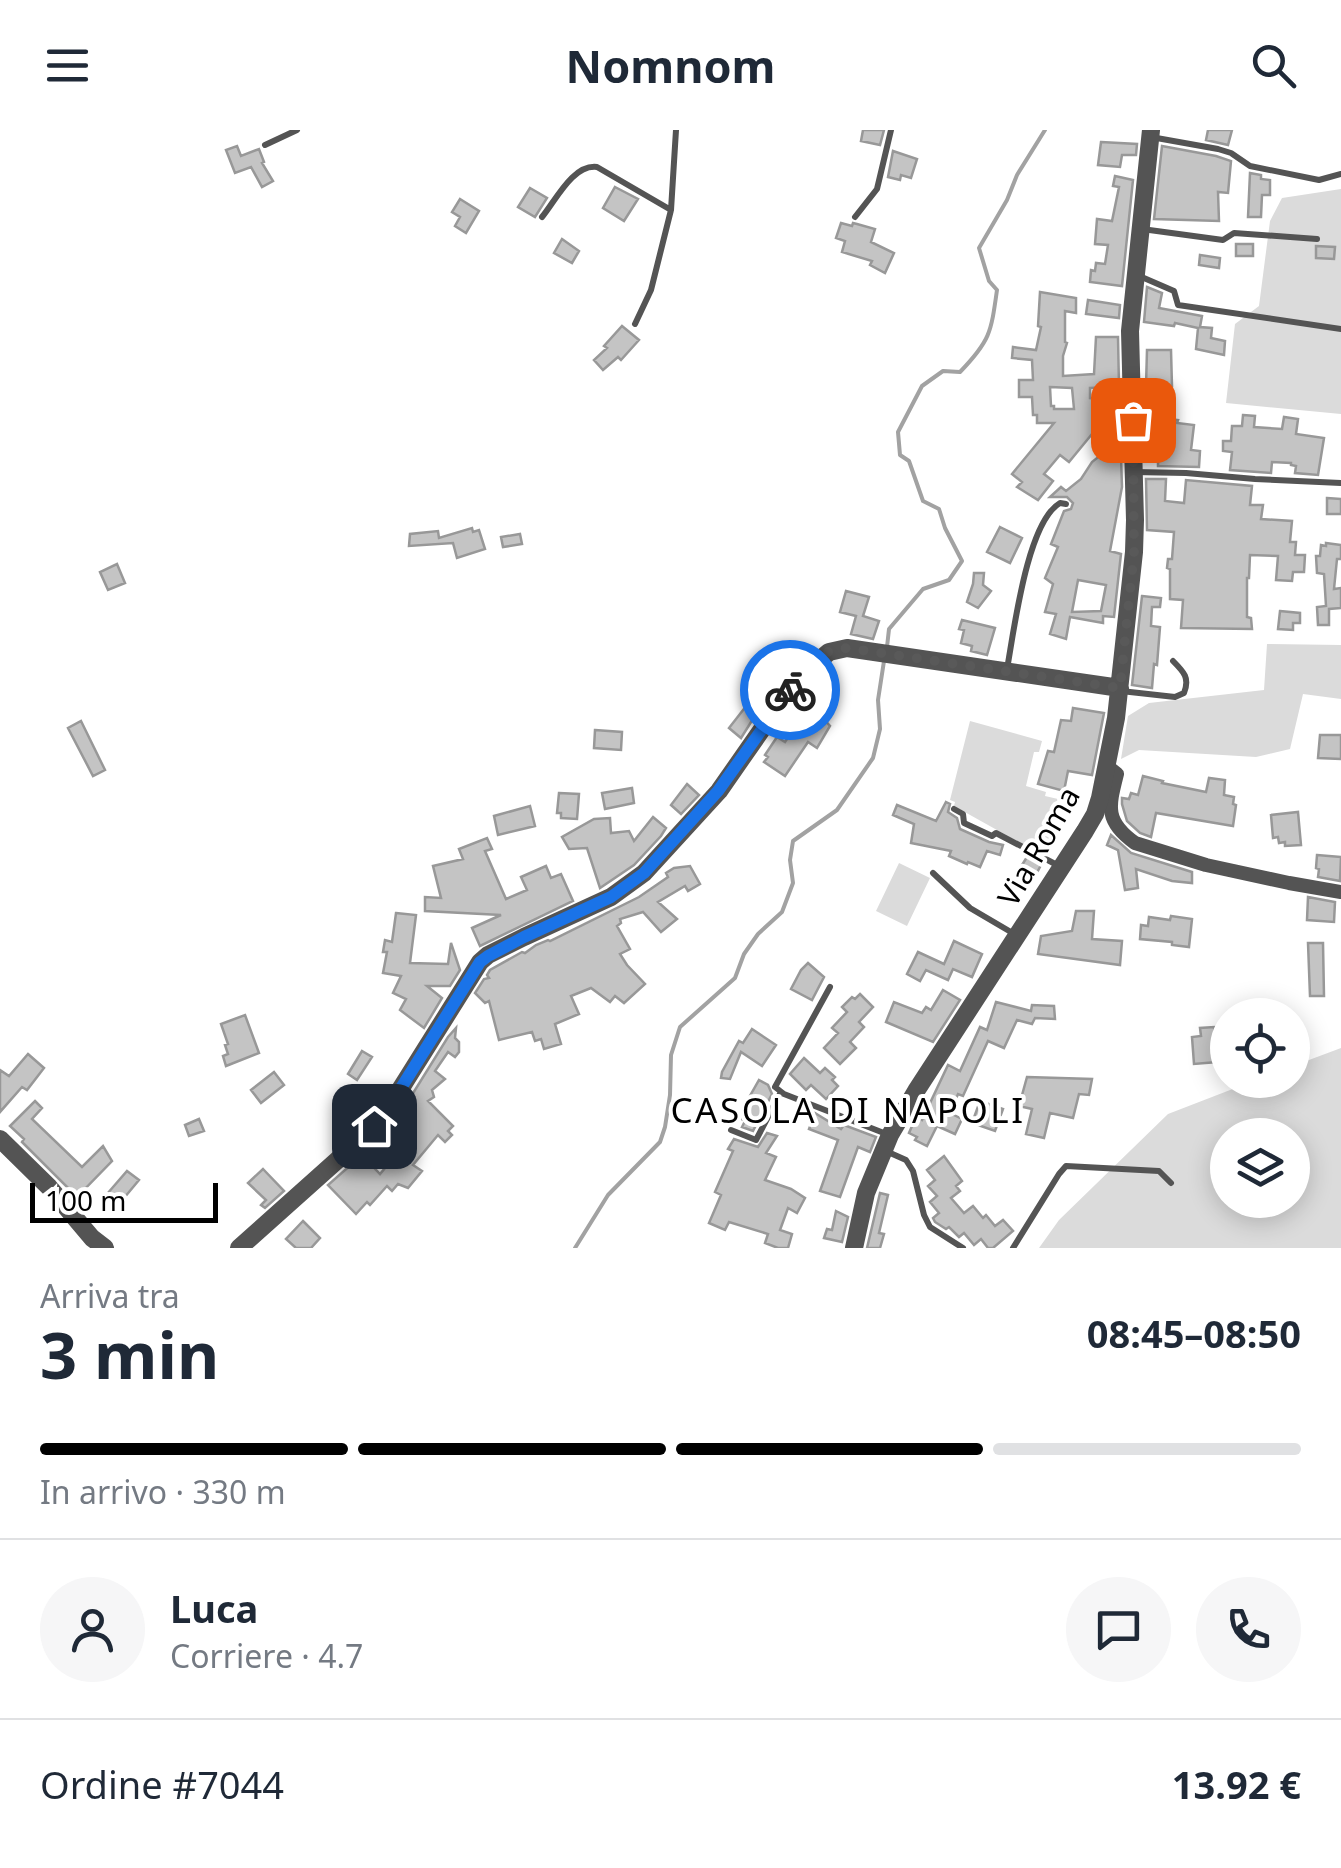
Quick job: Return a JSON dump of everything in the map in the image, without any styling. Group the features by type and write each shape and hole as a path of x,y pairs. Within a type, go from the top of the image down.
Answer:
{"street":[{"name":"Via Roma","path":"854,1248 866,1193 886,1143 916,1090 1095,814 1120,689 1134,552 1130,330 1151,133"},
{"path":"239,1248 386,1112 480,962 611,897 644,873 718,791 797,680 828,652 847,648 934,659 1120,689"},
{"path":"1107,766 1117,774 1110,814 1135,842 1206,865 1341,892"},
{"path":"0,1139 105,1248"}],"lane":[{"path":"264,144 297,130"},
{"path":"635,324 652,290 670,210 676,130"},
{"path":"855,218 877,189 892,130"},
{"path":"1151,133 1218,148 1250,166 1319,180 1341,174"},
{"path":"542,217 576,173 588,166 597,167 670,210"},
{"path":"1141,229 1223,240 1234,233 1316,239"},
{"path":"1136,275 1174,291 1178,305 1341,328"},
{"path":"1134,472 1341,483"},
{"path":"1007,671 1027,560 1050,511 1060,503 1066,504"},
{"path":"1120,689 1175,696 1184,693 1186,674 1173,662"},
{"path":"954,809 963,814 964,824 992,836 996,832 1060,866"},
{"path":"932,873 970,908 1017,936"},
{"path":"830,987 775,1086 886,1143 906,1160 914,1171 930,1227 963,1248"},
{"path":"731,1130 756,1140 782,1092"},
{"path":"1013,1248 1066,1166 1159,1170 1171,1184"}],"shaded area":[{"path":"1341,189 1341,414 1226,403 1235,324 1259,306 1270,221 1282,198"},
{"path":"1267,644 1341,645 1341,699 1303,694 1290,749 1256,757 1139,750 1121,759 1128,716 1149,703 1264,690"},
{"path":"970,721 1042,741 1039,752 1034,752 1026,786 1058,799 1045,854 954,806 955,802 950,800"},
{"path":"899,863 930,878 907,926 876,911"},
{"path":"1341,1048 1341,1248 1039,1248 1059,1220 1168,1114 1210,1098 1310,1098 1310,1060"}],"building":[{"path":"863,130 884,130 880,145 861,141"},
{"path":"1208,130 1232,130 1228,145 1206,140"},
{"path":"1101,142 1137,144 1136,155 1122,155 1120,167 1098,165"},
{"path":"237,146 241,156 259,149 273,181 262,187 251,167 235,173 226,150"},
{"path":"1162,146 1231,161 1228,193 1218,192 1219,221 1154,219"},
{"path":"893,151 917,159 911,178 888,177"},
{"path":"1250,173 1270,180 1270,195 1262,195 1261,217 1248,217"},
{"path":"1115,176 1133,180 1122,286 1090,282 1096,263 1105,264 1108,245 1095,244 1097,219 1112,221 1119,187 1113,186"},
{"path":"615,187 638,199 624,221 603,208"},
{"path":"530,188 547,198 535,217 518,207"},
{"path":"460,199 479,211 466,233 455,226 460,217 452,212"},
{"path":"841,223 875,229 871,242 894,253 885,273 870,265 872,261 842,252 845,241 836,238"},
{"path":"562,239 579,251 572,263 554,253"},
{"path":"1236,244 1253,244 1253,256 1236,256"},
{"path":"1316,246 1335,247 1334,259 1316,258"},
{"path":"1200,255 1220,258 1219,268 1199,265"},
{"path":"1147,287 1162,293 1159,308 1202,316 1200,327 1212,328 1211,338 1225,341 1224,355 1196,349 1198,328 1144,322"},
{"path":"1040,292 1076,298 1076,313 1065,311 1063,376 1094,374 1096,337 1118,337 1119,387 1090,388 1090,398 1119,401 1069,462 1060,455 1044,474 1053,481 1038,500 1017,487 1022,482 1012,474 1054,423 1037,423 1032,397 1019,397 1019,380 1033,380 1032,360 1012,358 1013,347 1036,350 1041,327","holes":["1050,387 1072,388 1074,409 1054,409"]},
{"path":"1088,300 1120,305 1119,318 1086,314"},
{"path":"622,326 639,340 621,360 618,357 603,370 594,360"},
{"path":"1147,350 1171,350 1172,386 1146,386"},
{"path":"1148,404 1169,406 1168,419 1194,425 1191,450 1200,451 1199,467 1158,466 1158,456 1152,455 1155,434 1146,433"},
{"path":"1243,415 1255,416 1254,427 1282,429 1284,417 1298,419 1296,434 1324,438 1318,475 1295,473 1296,466 1291,463 1272,462 1271,473 1230,470 1232,452 1223,451 1223,441 1231,441 1232,426 1242,426"},
{"path":"1112,446 1121,457 1122,487 1110,551 1121,554 1114,617 1103,616 1103,623 1070,617 1066,639 1050,634 1056,614 1045,612 1053,584 1045,578 1058,547 1051,544 1064,511 1071,509 1073,503 1067,497 1050,497 1061,487 1066,491 1081,479 1092,462","holes":["1078,580 1106,585 1101,611 1072,612"]},
{"path":"1146,479 1166,479 1165,501 1184,503 1186,480 1252,486 1250,505 1263,505 1261,519 1292,521 1290,542 1296,542 1295,555 1305,555 1304,572 1293,572 1292,581 1276,580 1278,556 1250,555 1247,617 1251,618 1252,629 1181,628 1183,600 1170,599 1167,568 1168,559 1172,559 1174,532 1147,530"},
{"path":"1327,498 1341,499 1341,514 1327,514"},
{"path":"1000,527 1022,538 1010,563 987,552"},
{"path":"472,528 473,532 479,530 485,549 457,558 453,543 409,546 410,534 438,531 439,538"},
{"path":"520,534 522,544 503,547 501,537"},
{"path":"1321,545 1341,545 1334,589 1341,588 1341,608 1329,609 1329,625 1318,625 1317,607 1326,606 1324,574 1317,573 1316,556 1320,556"},
{"path":"117,564 125,583 108,590 100,572"},
{"path":"974,573 984,573 983,585 991,591 978,608 967,602"},
{"path":"846,591 869,597 863,616 879,621 873,639 851,634 856,616 840,612"},
{"path":"1142,596 1161,598 1160,607 1152,607 1151,626 1160,627 1152,688 1132,685"},
{"path":"1280,611 1300,613 1300,623 1293,623 1293,630 1278,629"},
{"path":"962,620 995,628 987,655 971,651 972,646 961,643"},
{"path":"754,696 763,703 741,738 729,728"},
{"path":"810,704 830,726 817,748 808,742 785,776 764,762 768,757 765,755 777,737 785,742"},
{"path":"1073,708 1104,713 1092,775 1068,771 1064,791 1038,784 1048,751 1054,752 1061,720 1071,721"},
{"path":"81,721 105,770 93,776 68,728"},
{"path":"595,730 622,732 621,750 594,748"},
{"path":"1320,735 1341,735 1341,759 1318,758"},
{"path":"1143,776 1206,792 1209,778 1225,780 1224,795 1234,797 1236,805 1233,826 1156,813 1151,837 1140,833 1127,821 1122,798 1129,799 1131,793 1138,795"},
{"path":"687,784 699,795 681,814 671,805"},
{"path":"632,788 634,803 605,809 602,793"},
{"path":"559,793 579,794 577,819 561,818 561,813 557,813"},
{"path":"946,802 960,829 1003,845 1000,855 987,851 980,867 967,864 949,856 951,851 911,843 914,824 893,815 897,805 936,821"},
{"path":"530,806 535,826 498,835 494,816"},
{"path":"1298,812 1301,845 1285,846 1278,837 1273,838 1271,815"},
{"path":"653,817 666,828 661,836 634,865 600,888 587,848 569,849 562,837 594,819 610,818 611,833 629,831 634,841"},
{"path":"1111,835 1131,853 1192,872 1192,883 1136,869 1138,888 1125,890 1118,850 1107,845"},
{"path":"487,838 492,849 485,851 506,899 527,890 521,877 546,866 551,878 561,874 573,901 480,946 472,928 501,915 425,911 425,897 441,898 433,866 463,859 459,849"},
{"path":"1317,855 1341,857 1340,881 1318,877"},
{"path":"1027,857 1041,865 1032,882 1017,873"},
{"path":"690,866 700,884 688,891 685,886 658,902 677,919 661,932 643,912 620,919 617,926 630,949 620,954 645,984 624,1003 615,996 610,1002 591,988 571,996 579,1014 555,1024 561,1044 544,1049 541,1039 535,1041 532,1032 499,1040 489,1001 485,1003 475,993 489,978 490,970 639,897 668,877 666,873 674,868"},
{"path":"1308,897 1335,902 1334,922 1307,920"},
{"path":"1076,911 1094,911 1092,939 1122,941 1120,965 1038,954 1041,936 1072,931"},
{"path":"396,913 416,915 410,963 448,964 451,943 460,970 450,986 427,986 442,998 424,1028 400,1010 406,999 393,993 401,976 383,973 385,940 392,942"},
{"path":"1171,916 1192,919 1189,947 1140,939 1141,925 1148,926 1149,917 1170,920"},
{"path":"954,941 982,954 972,977 953,969 948,980 926,970 920,981 907,974 918,952 944,964"},
{"path":"1308,943 1323,943 1324,996 1310,996"},
{"path":"808,963 824,977 812,1000 791,989"},
{"path":"943,990 960,1000 933,1042 886,1022 894,1002 922,1013 926,1007 931,1010"},
{"path":"860,994 873,1007 859,1022 864,1027 850,1042 856,1048 840,1064 824,1048 838,1033 832,1028 847,1012 842,1007"},
{"path":"996,1002 1031,1011 1032,1005 1054,1006 1055,1019 1035,1018 1032,1024 1017,1020 1004,1048 988,1041 963,1096 958,1094 950,1113 962,1119 955,1134 937,1126 927,1146 915,1140 917,1137 909,1133 916,1117 922,1120 948,1065 960,1071 980,1027 987,1030"},
{"path":"245,1015 259,1053 226,1066 223,1056 228,1054 228,1044 221,1024"},
{"path":"1210,1027 1210,1063 1194,1064 1192,1037 1201,1036 1200,1028"},
{"path":"456,1028 459,1052 455,1057 448,1052 435,1071 445,1079 432,1090 434,1097 428,1101 453,1126 448,1131 452,1135 445,1142 438,1135 413,1165 422,1171 408,1188 398,1184 392,1191 387,1186 356,1214 328,1185 362,1155 380,1174 399,1151 400,1144 385,1132"},
{"path":"752,1029 776,1045 762,1066 741,1052 730,1079 721,1078 739,1041 743,1043"},
{"path":"362,1051 372,1057 357,1080 348,1074"},
{"path":"28,1054 44,1068 27,1090 22,1087 0,1112 0,1070 9,1076"},
{"path":"804,1058 820,1073 825,1068 835,1077 832,1080 838,1086 826,1099 811,1085 806,1090 790,1074"},
{"path":"274,1072 284,1085 261,1103 251,1090"},
{"path":"1027,1077 1092,1079 1089,1095 1079,1094 1073,1118 1050,1113 1044,1138 1026,1134 1032,1109 1019,1106"},
{"path":"759,1080 768,1085 772,1094 753,1131 742,1127 745,1121 738,1117"},
{"path":"373,1090 381,1097 356,1126 360,1121 353,1114"},
{"path":"35,1101 42,1108 32,1119 82,1167 103,1146 112,1161 77,1197 10,1126"},
{"path":"980,1101 1003,1109 995,1131 972,1123"},
{"path":"815,1113 841,1129 844,1125 876,1137 870,1152 858,1147 840,1197 820,1191 838,1140 809,1129"},
{"path":"199,1119 204,1131 189,1136 185,1125"},
{"path":"767,1133 777,1136 766,1153 776,1157 765,1180 805,1198 797,1213 788,1208 780,1230 792,1234 788,1248 765,1243 768,1234 729,1222 725,1230 709,1223 721,1195 715,1192 733,1151 728,1149 734,1139 758,1147"},
{"path":"944,1156 962,1181 956,1186 960,1191 951,1198 964,1213 973,1206 995,1226 1003,1220 1013,1231 993,1248 981,1239 974,1245 964,1233 959,1237 949,1227 935,1222 933,1218 939,1213 930,1202 937,1196 928,1186 935,1180 927,1170"},
{"path":"263,1169 284,1191 265,1208 261,1205 266,1200 248,1183"},
{"path":"127,1171 139,1180 119,1204 107,1194"},
{"path":"880,1193 888,1195 879,1233 884,1234 880,1248 867,1248"},
{"path":"836,1211 848,1217 842,1242 824,1238 827,1229 832,1230"},
{"path":"303,1221 320,1238 311,1248 296,1248 286,1239"}],"waterway":[{"path":"887,647 889,629 923,589 949,580 962,561 939,509 923,501 909,461 900,455 898,432 922,386 943,371 960,372 988,336 997,290 989,281 979,248 1045,130"},
{"path":"575,1248 608,1195 660,1142 670,1095 671,1055 680,1027 735,978 744,954 758,934 782,912 793,883 793,841 837,810 873,758 880,729 878,700 884,661"}],"way so far":[{"path":"790,690 817,660 828,652 847,648 1120,688 1136,520 1133,420"}],"district":[{"name":"CASOLA DI NAPOLI","path":"848,1109"}],"route":[{"path":"374,1126 480,962 611,897 644,873 718,791 790,690"}]}
